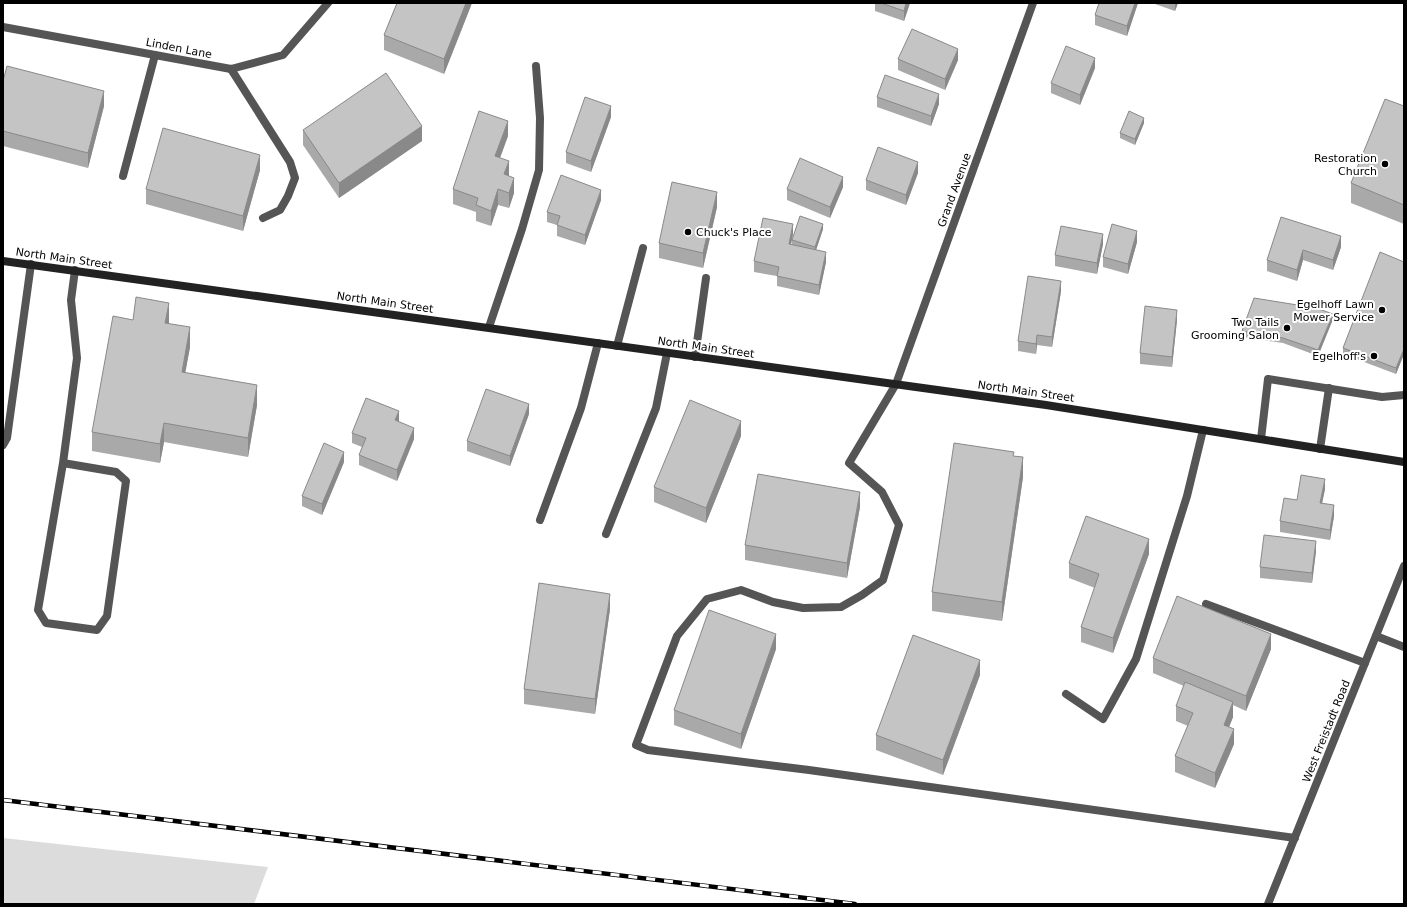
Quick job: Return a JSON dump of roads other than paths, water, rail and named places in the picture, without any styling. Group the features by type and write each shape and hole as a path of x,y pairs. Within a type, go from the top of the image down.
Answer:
{"main road":[{"name":"North Main Street","path":"3,261 1057,406 1404,462"}],"street":[{"name":"Linden Lane","path":"3,27 231,69 283,55 328,3"},
{"name":"Grand Avenue","path":"1033,3 896,384 849,463 882,492 899,525 883,580 862,595 840,607 803,608 773,602 741,590 707,599 677,636 636,745 648,750 809,770 1294,838"},
{"path":"122,176 155,55"},
{"path":"489,327 522,229 539,170 540,118 536,66"},
{"path":"231,69 290,162 295,178 288,196 280,210 263,218"},
{"path":"617,346 643,248"},
{"path":"3,445 7,438 31,264"},
{"path":"62,463 116,472 126,481 107,616 97,630 46,623 38,610 62,463 77,358 71,300 75,270"},
{"path":"695,357 706,278"},
{"path":"540,520 581,408 598,343"},
{"path":"606,534 656,408 666,353"},
{"path":"1261,439 1268,379 1382,396 1404,395"},
{"path":"1320,449 1329,388"},
{"path":"1066,694 1103,719 1136,659 1187,496 1203,430"},
{"name":"West Freistadt Road","path":"1268,904 1404,566"},
{"path":"1206,604 1365,663"},
{"path":"1376,636 1404,648"}],"railway":[{"path":"3,800 855,904"}],"place":[{"name":"Restoration Church","path":"1385,164"},
{"name":"Chuck's Place","path":"688,232"},
{"name":"Egelhoff Lawn Mower Service","path":"1382,310"},
{"name":"Two Tails Grooming Salon","path":"1287,328"},
{"name":"Egelhoff's","path":"1374,356"}]}
